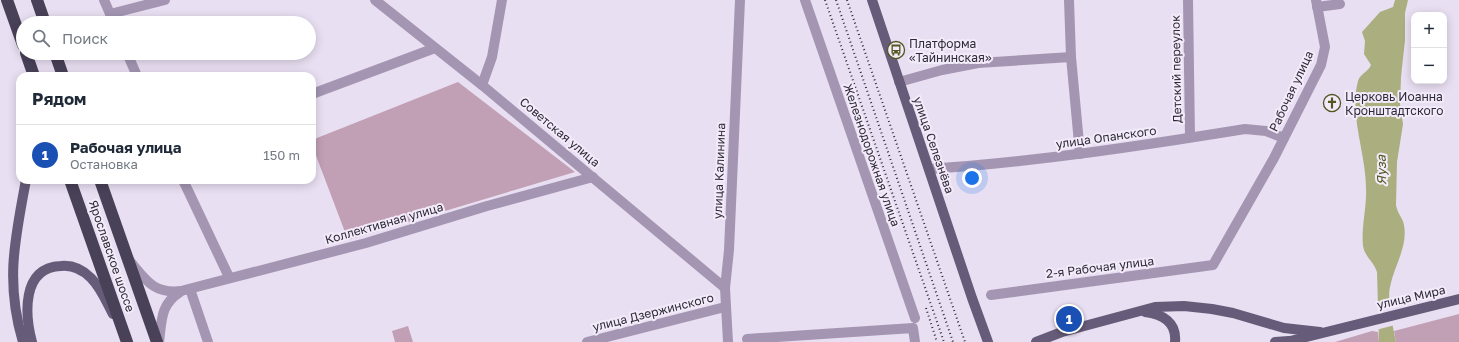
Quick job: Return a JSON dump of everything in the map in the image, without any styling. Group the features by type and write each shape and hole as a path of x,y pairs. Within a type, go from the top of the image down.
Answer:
{"highway":[{"path":"7,0 16,26"},
{"path":"37,0 43,16"},
{"path":"27,60 32,72"},
{"path":"57,60 62,72"},
{"name":"Ярославское шоссе","path":"71,184 127,340"},
{"name":"Ярославское шоссе","path":"101,184 158,342"}],"main road":[{"name":"улица Селезнёва","path":"872,0 988,342"},
{"path":"25,60 27,72"},
{"path":"23,342 14,305 12,268 25,184"},
{"path":"32,342 26,315 27,298 36,278 43,271 52,266 69,266 80,269 91,278 127,340"},
{"name":"улица Мира","path":"1275,342 1287,341 1459,299"},
{"path":"1036,342 1062,332 1155,307 1167,306 1212,309 1233,313 1284,328 1320,332"},
{"path":"1141,311 1158,314 1167,319 1173,328 1175,342"}],"street":[{"path":"104,0 111,16"},
{"path":"118,16 165,0"},
{"name":"Советская улица","path":"375,0 482,85 725,288"},
{"path":"482,85 492,57 502,0"},
{"name":"улица Калинина","path":"728,342 725,288 729,250 740,0"},
{"name":"Железнодорожная улица","path":"805,0 914,323 915,342"},
{"path":"1069,0 1071,57 1080,154"},
{"name":"Детский переулок","path":"1188,0 1190,137"},
{"path":"1317,3 1340,4"},
{"name":"Рабочая улица","path":"1213,265 1284,138 1324,58 1324,35 1317,3"},
{"path":"316,93 435,48"},
{"path":"899,82 942,70 978,63 1071,57"},
{"path":"130,60 135,72"},
{"name":"улица Опанского","path":"929,169 983,165 1080,154 1245,129 1266,131 1284,138"},
{"name":"Коллективная улица","path":"158,342 163,310 172,297 186,290 229,277 366,243 488,206 593,177"},
{"path":"185,184 229,277"},
{"name":"Коллективная улица","path":"127,257 145,279 155,287 167,292 186,290"},
{"name":"2-я Рабочая улица","path":"991,295 1213,265"},
{"path":"186,290 208,342"},
{"name":"улица Дзержинского","path":"587,342 725,307"},
{"path":"747,339 914,323"}],"shaded area":[{"path":"458,82 575,172 348,240 316,156 316,138"},
{"path":"1459,314 1459,342 1396,342 1394,331"},
{"path":"408,326 413,342 395,342 392,331"},
{"path":"1372,331 1378,332 1379,342 1335,342"}],"water":[{"name":"Яуза","path":"1395,0 1408,0 1405,13 1405,40 1401,77 1400,104 1403,124 1397,162 1396,205 1403,222 1405,233 1402,249 1389,293 1396,342 1379,342 1377,272 1363,246 1366,188 1355,108 1358,81 1371,65 1364,54 1365,41 1362,32 1380,12 1393,7"}],"pier":[{"path":"1392,301 1395,325 1376,330 1376,305"}],"railway":[{"path":"825,0 944,342"},
{"path":"836,0 953,342"},
{"path":"847,0 965,342"},
{"path":"926,308 937,342"}],"place":[{"name":"Платформа «Тайнинская»","path":"896,50"},
{"name":"Церковь Иоанна Кронштадтского","path":"1332,103"},
{"name":"Рабочая улица","path":"1069,319"}]}
